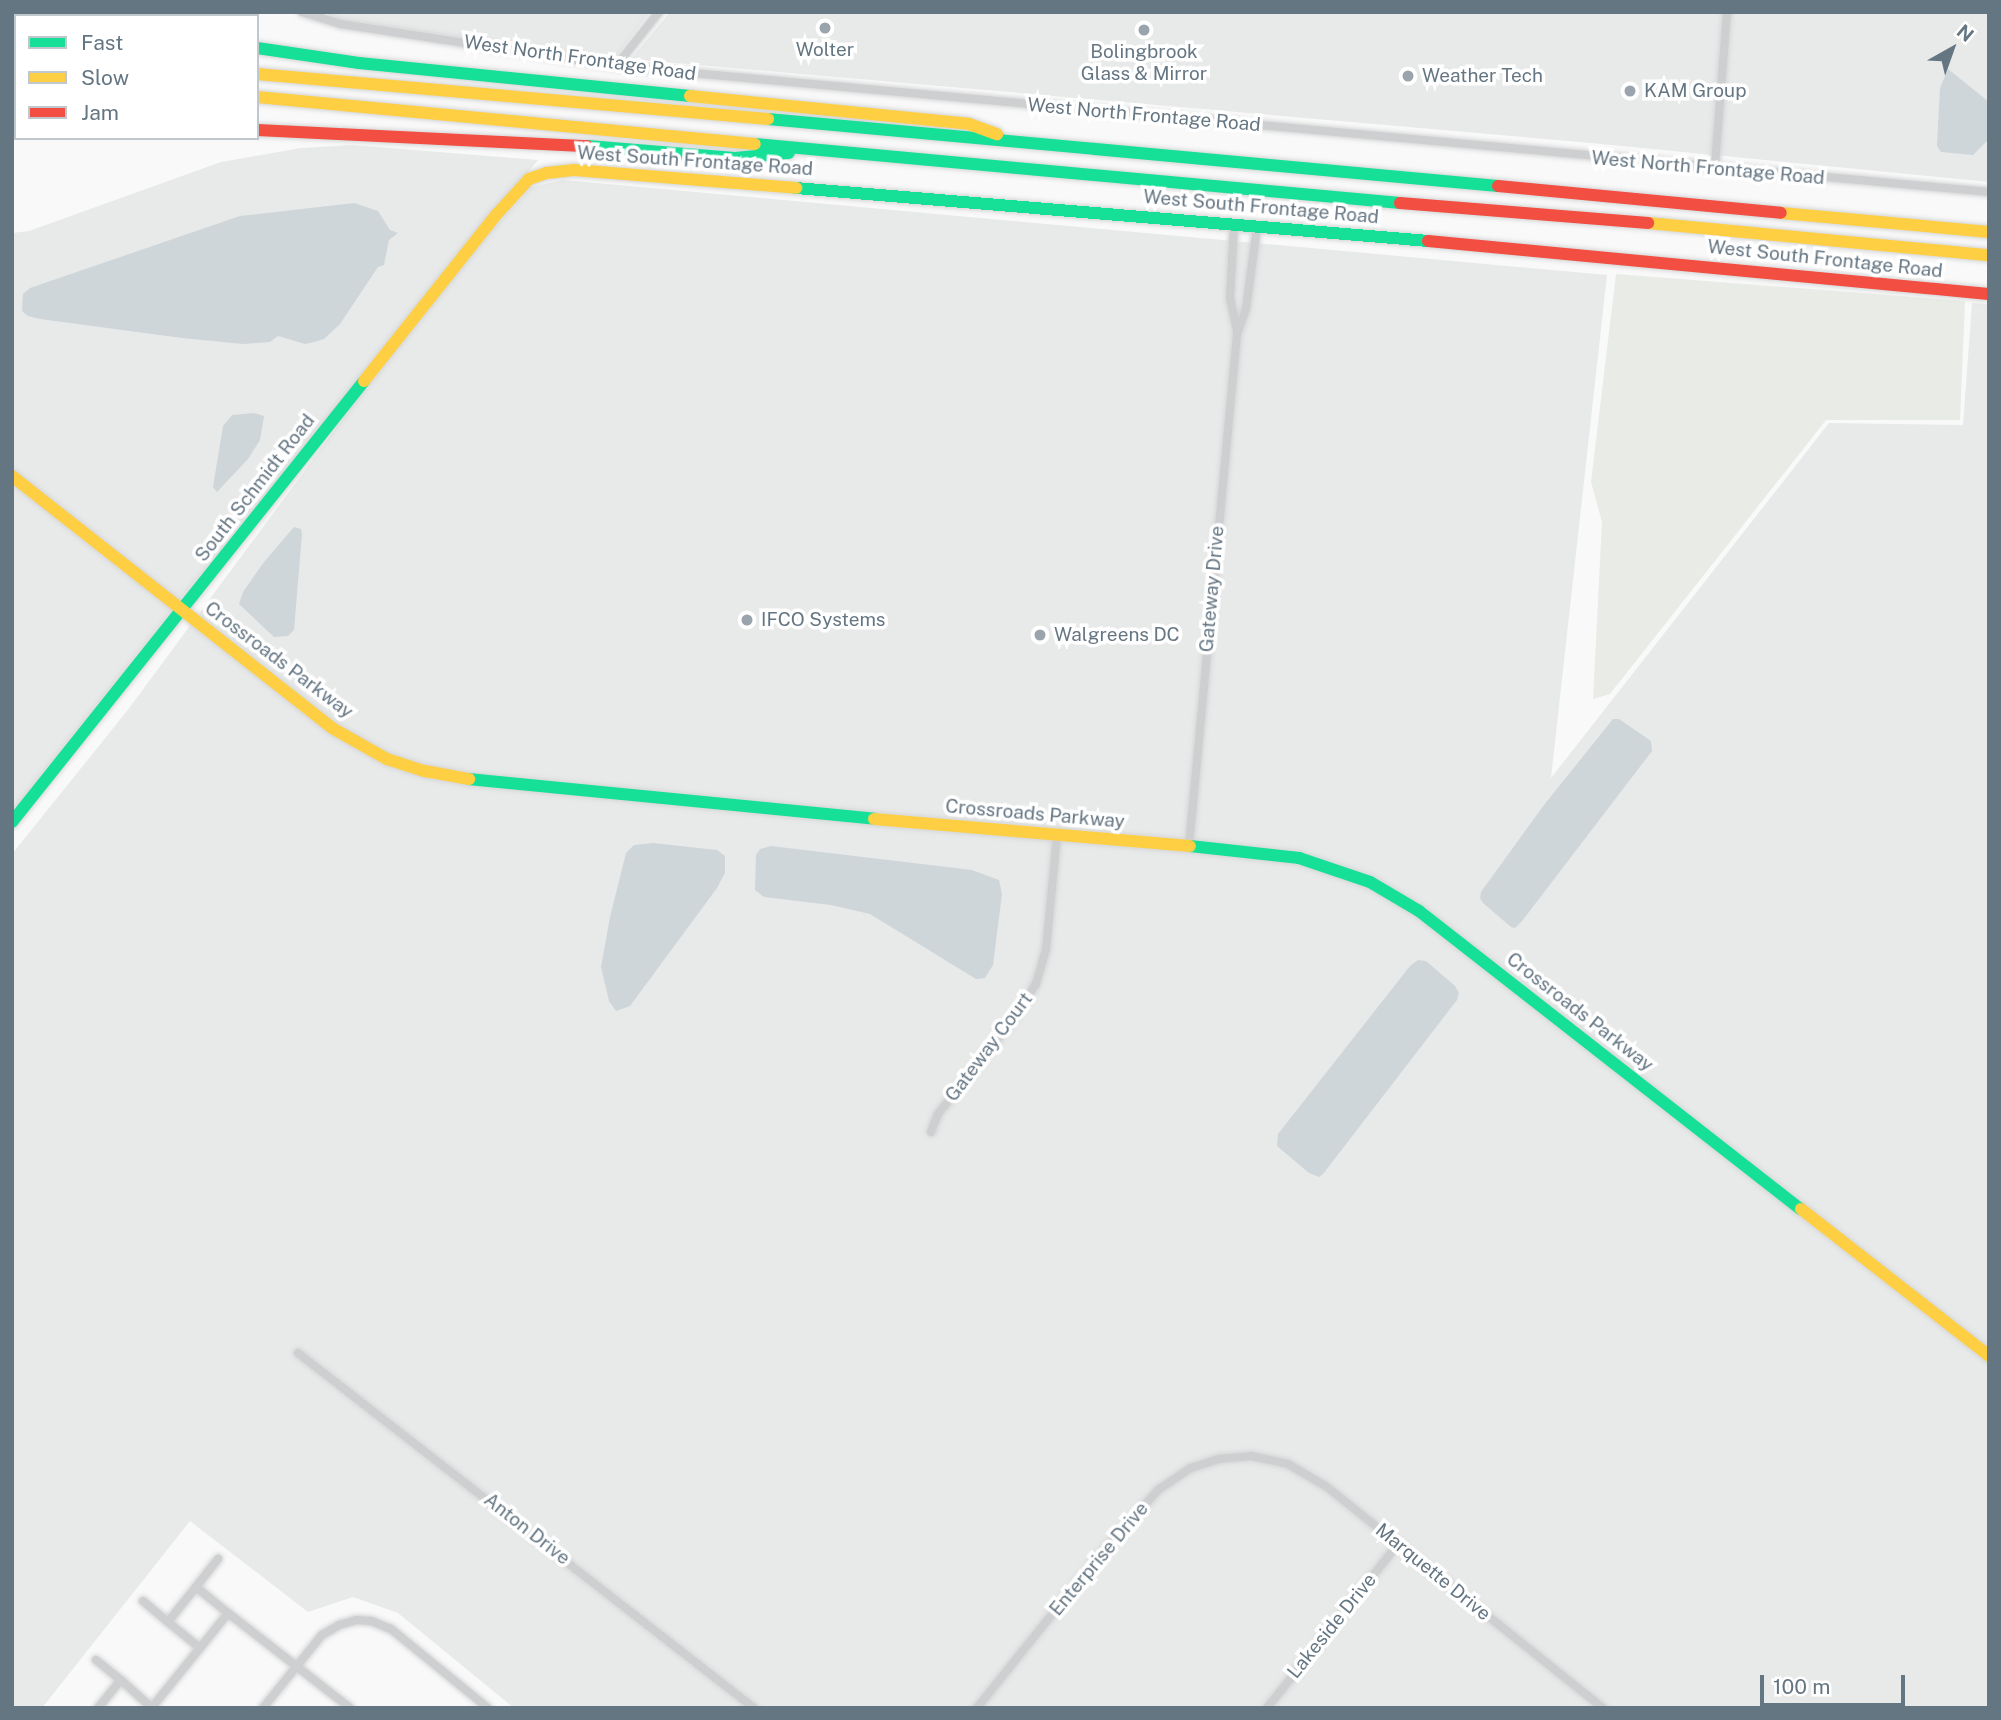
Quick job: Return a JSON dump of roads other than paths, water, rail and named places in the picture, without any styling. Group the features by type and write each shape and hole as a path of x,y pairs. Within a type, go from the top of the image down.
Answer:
{"main road":[{"path":"259,48 359,63 969,124 1019,142"},
{"path":"259,75 1989,232"},
{"path":"259,97 1254,191 1778,234 1989,255"},
{"path":"259,130 535,142 735,158 825,149"},
{"name":"West South Frontage Road","path":"529,180 546,173 574,170 1234,225 1989,294"},
{"name":"South Schmidt Road","path":"12,822 491,222 529,180"},
{"name":"Crossroads Parkway","path":"12,475 332,728 387,759 425,771 465,779 1057,836 1189,845 1299,858 1370,882 1401,899 1989,1356"}],"street":[{"name":"West North Frontage Road","path":"302,12 341,24 616,66 1989,192"},
{"path":"616,66 659,12"},
{"path":"1715,165 1727,12"},
{"name":"Gateway Drive","path":"1234,225 1230,298 1237,334"},
{"name":"Gateway Drive","path":"1189,845 1237,334 1245,310 1258,228"},
{"name":"Gateway Court","path":"931,1132 938,1114 1017,1014 1036,984 1046,950 1057,836"},
{"name":"Anton Drive","path":"298,1353 754,1708"},
{"name":"Marquette Drive","path":"1251,1456 1288,1464 1309,1475 1603,1708"},
{"name":"Enterprise Drive","path":"977,1708 1093,1563 1158,1490 1191,1468 1217,1459 1251,1456"},
{"name":"Lakeside Drive","path":"1267,1708 1398,1544"},
{"path":"168,1622 218,1559"},
{"path":"195,1587 350,1708"},
{"path":"143,1601 200,1648"},
{"path":"96,1660 152,1707 228,1613"},
{"path":"263,1708 322,1635 339,1625 356,1620 372,1621 391,1629 488,1708"},
{"path":"99,1708 121,1680"}],"place":[{"name":"Wolter","path":"825,28"},
{"name":"Bolingbrook Glass & Mirror","path":"1144,30"},
{"name":"Weather Tech","path":"1408,76"},
{"name":"KAM Group","path":"1630,91"},
{"name":"IFCO Systems","path":"747,620"},
{"name":"Walgreens DC","path":"1040,635"}]}
